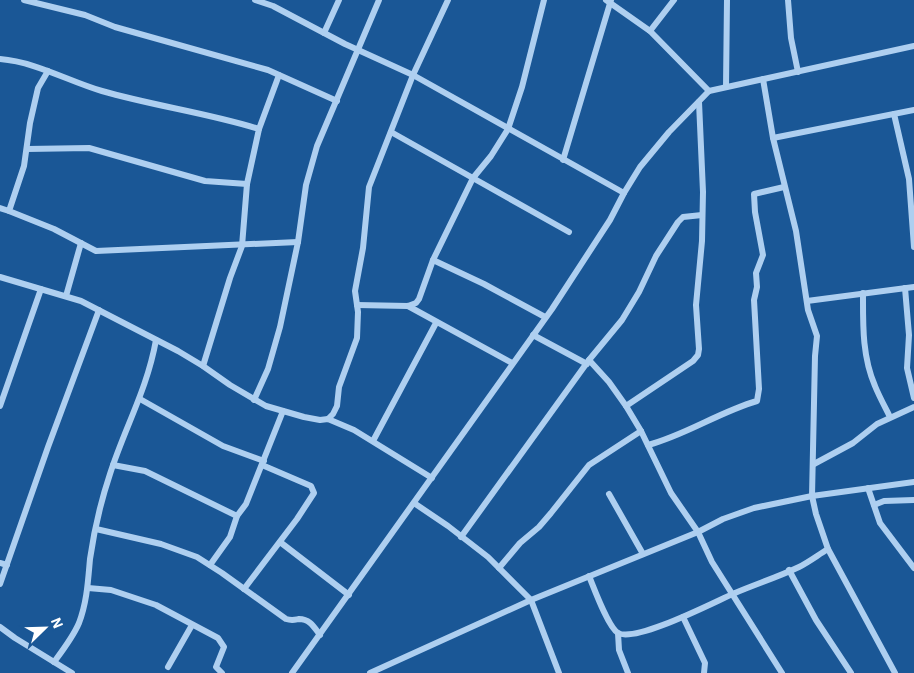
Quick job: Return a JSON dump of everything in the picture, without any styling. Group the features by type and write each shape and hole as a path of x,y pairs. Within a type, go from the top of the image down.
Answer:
{"street":[{"path":"24,0 85,15 115,27 250,65 279,75 338,101"},
{"path":"255,0 277,4 324,32 413,75 624,193"},
{"path":"324,32 339,0"},
{"path":"254,400 268,369 280,327 298,242 306,185 315,154 379,0"},
{"path":"328,418 337,406 339,387 357,338 355,291 363,248 369,187 413,75 448,0"},
{"path":"357,305 408,306 416,303 419,299 433,260 473,178 491,156 508,129 522,87 544,0"},
{"path":"650,32 674,0"},
{"path":"726,87 727,0"},
{"path":"788,0 798,72"},
{"path":"563,160 609,1 650,32 709,91"},
{"path":"292,673 533,335 610,220 640,167 669,132 709,91 914,46"},
{"path":"0,59 48,71 101,91 202,113 259,129"},
{"path":"9,211 24,166 30,123 38,88 48,71"},
{"path":"203,366 230,278 242,246 247,184 259,129 279,75"},
{"path":"763,79 772,138 796,231 808,310 817,336 812,496 828,549 895,673"},
{"path":"626,406 693,361 698,355 696,306 702,241 699,102"},
{"path":"772,138 914,110"},
{"path":"894,114 909,179 914,247"},
{"path":"391,132 569,232"},
{"path":"26,149 89,148 205,181 247,184"},
{"path":"648,445 664,441 757,400 759,389 754,300 757,287 756,273 763,255 754,212 754,194 784,187"},
{"path":"0,208 54,229 96,251 242,246 298,242"},
{"path":"462,537 588,362 622,320 639,292 656,256 678,222 684,218 702,215"},
{"path":"66,296 81,243"},
{"path":"433,260 458,271 545,317"},
{"path":"0,277 81,301 203,366 254,400 283,411 320,420 328,418 354,430 432,478"},
{"path":"807,301 914,287"},
{"path":"905,288 912,340 907,368 914,398"},
{"path":"0,406 41,289"},
{"path":"863,293 864,343 868,362 874,384 890,418"},
{"path":"408,306 512,363"},
{"path":"0,584 99,310"},
{"path":"373,441 436,323"},
{"path":"533,335 588,362 609,382 641,431 671,493 698,532 712,562 782,673"},
{"path":"54,662 78,623 88,588 90,558 98,514 113,465 140,399 152,363 156,340"},
{"path":"140,399 223,446 311,486 314,490 314,493 280,542 244,589"},
{"path":"814,464 853,443 877,424 914,407"},
{"path":"210,565 230,537 237,516 246,504 283,411"},
{"path":"499,568 520,543 539,527 589,464 641,431"},
{"path":"113,465 145,471 237,516"},
{"path":"370,673 531,600 698,532 723,519 754,508 812,496 914,482"},
{"path":"868,488 880,523 913,564"},
{"path":"609,494 643,554"},
{"path":"874,505 884,500 914,500"},
{"path":"414,503 462,537 499,568 531,600 558,673"},
{"path":"96,529 161,544 197,557 286,619 310,622 320,635"},
{"path":"280,542 349,594"},
{"path":"618,633 628,635 640,633 683,617 804,564 828,549"},
{"path":"0,563 7,565"},
{"path":"789,570 816,620 852,673"},
{"path":"589,576 600,605 618,633 619,650 628,673"},
{"path":"88,588 112,590 156,605 218,638 224,647 216,667 222,673"},
{"path":"683,617 705,663 704,673"},
{"path":"168,667 192,625"},
{"path":"0,627 72,673"}]}
